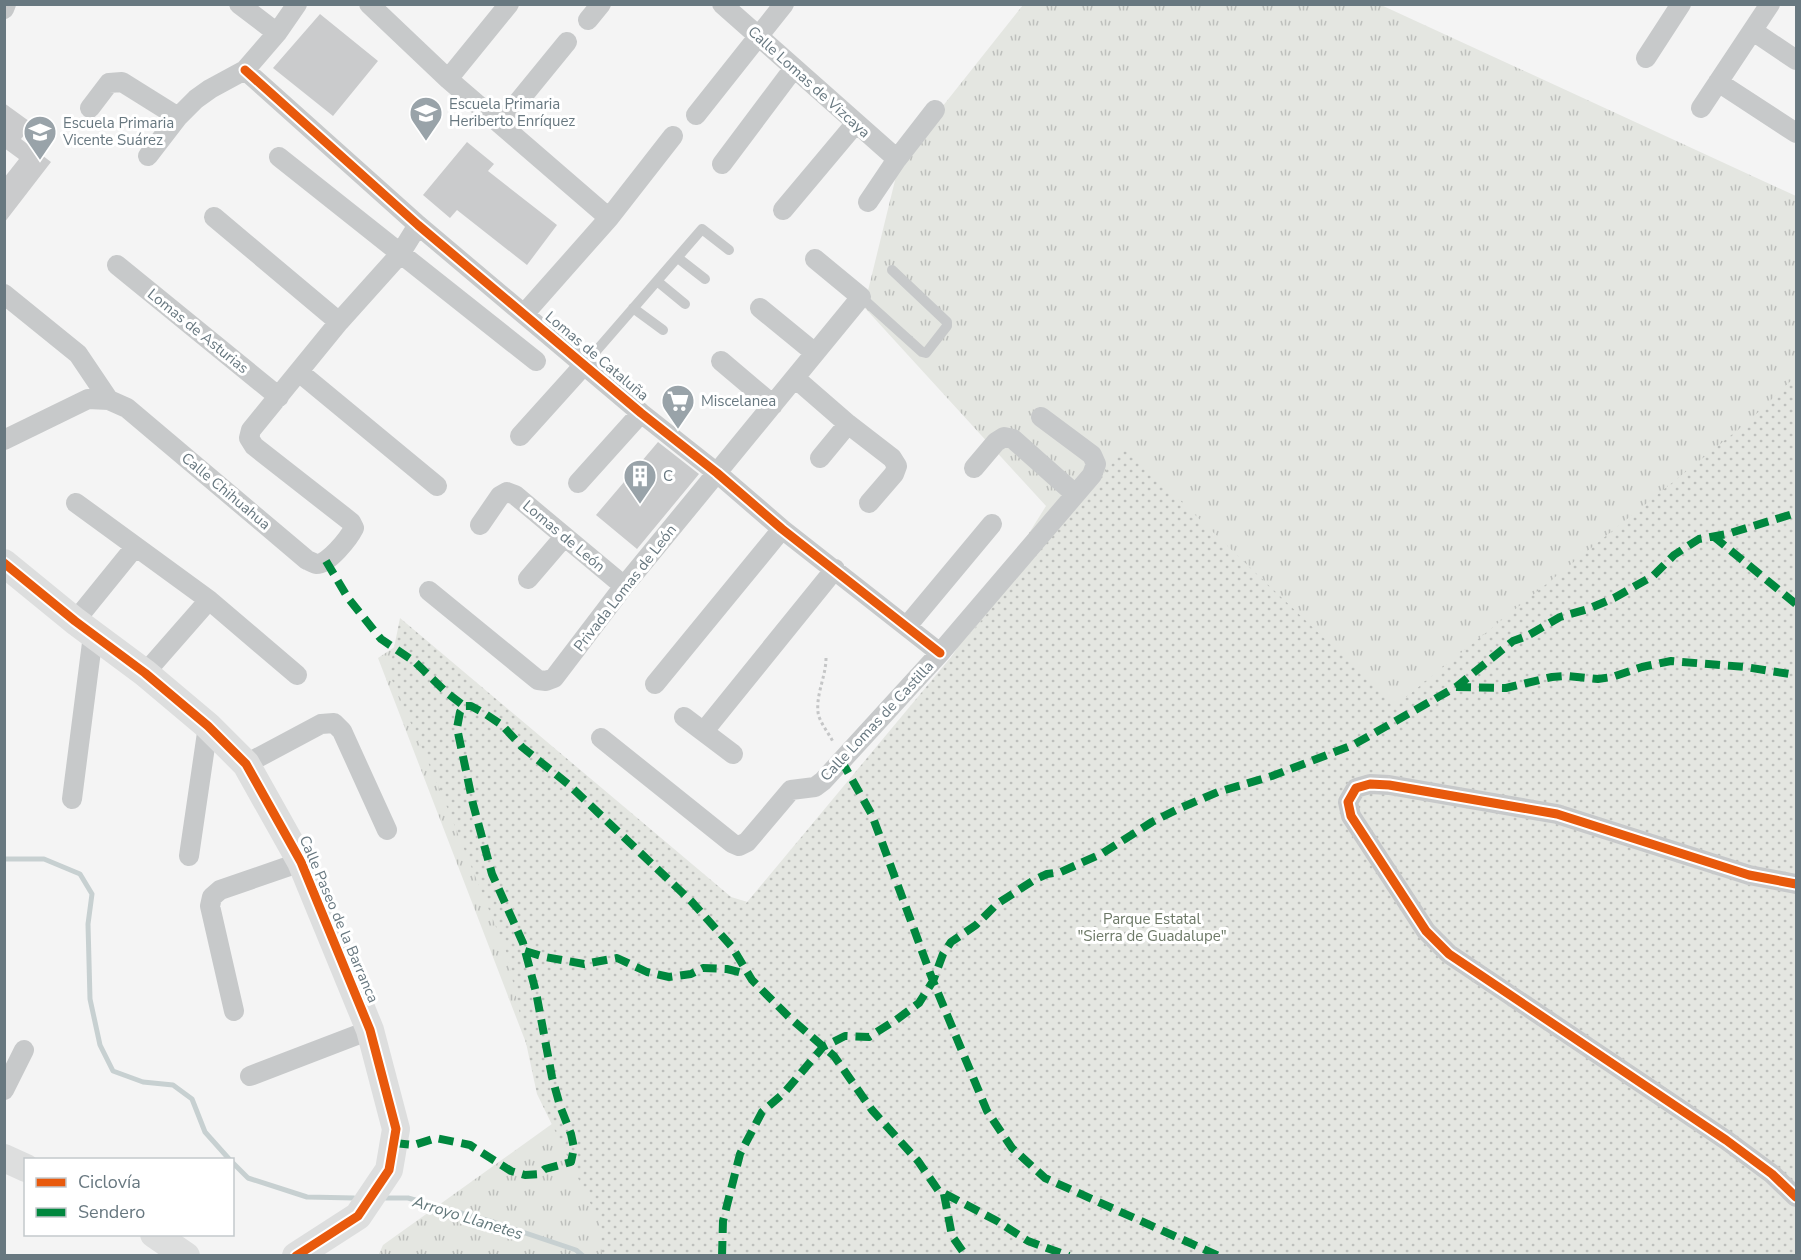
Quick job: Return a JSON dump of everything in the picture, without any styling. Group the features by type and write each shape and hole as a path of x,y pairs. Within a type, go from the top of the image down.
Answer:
{"street":[{"path":"238,4 277,33"},
{"path":"148,156 178,117 196,99 245,70 277,33 297,4"},
{"path":"369,4 448,79 609,218"},
{"path":"448,79 509,4"},
{"path":"588,20 601,4"},
{"name":"Calle Lomas de Vizcaya","path":"722,4 897,159"},
{"path":"696,115 784,4"},
{"path":"1646,58 1682,4"},
{"path":"1701,108 1770,4"},
{"path":"1753,31 1797,60"},
{"path":"500,124 567,42"},
{"path":"723,164 794,68"},
{"name":"Lomas de Cataluña","path":"245,70 418,225 641,413 717,473 782,529 940,652"},
{"path":"90,108 109,83 122,82 178,117"},
{"path":"1718,82 1797,133"},
{"path":"868,202 897,159 935,110"},
{"path":"783,210 856,123"},
{"path":"524,314 609,218 673,136"},
{"path":"279,157 536,361"},
{"path":"214,217 339,322"},
{"path":"279,397 339,322 400,254 418,225"},
{"path":"815,259 861,297"},
{"name":"Lomas de Asturias","path":"117,265 279,397"},
{"path":"4,294 78,354 109,400"},
{"name":"Privada Lomas de León","path":"429,591 538,680 546,681 554,678 624,586 861,297"},
{"path":"760,308 815,354"},
{"path":"720,362 773,405"},
{"name":"Lomas de Cataluña","path":"520,436 584,365"},
{"path":"299,372 437,486"},
{"path":"795,378 892,458 897,466 894,474 869,503"},
{"name":"Calle Chihuahua","path":"4,440 88,399 109,400 127,408 307,560 316,564 326,561 350,536 354,528 351,522 254,446 249,438 251,430 279,397"},
{"path":"578,483 641,413"},
{"name":"Calle Lomas de Castilla","path":"601,738 732,843 739,846 747,842 791,790 815,787 841,760 940,652 1092,475 1096,464 1092,455 1041,417"},
{"path":"820,458 848,423"},
{"path":"974,468 996,442 1004,437 1012,440 1075,494"},
{"name":"Lomas de León","path":"480,525 500,496 507,492 515,495 624,586"},
{"path":"76,503 209,600 297,675"},
{"path":"907,626 992,524"},
{"path":"655,684 782,529"},
{"path":"528,579 564,537"},
{"path":"72,799 84,628 135,547"},
{"name":"Calle Paseo de la Barranca","path":"4,563 84,628 146,673 208,726 246,764 301,862 369,1030 396,1129 389,1170 358,1216 296,1256"},
{"path":"704,731 835,569"},
{"path":"146,673 209,600"},
{"path":"684,717 733,754"},
{"path":"246,764 321,724 334,723 342,731 387,830"},
{"path":"189,856 208,726"},
{"path":"1797,885 1749,875 1557,814 1389,785 1370,784 1356,788 1348,802 1351,816 1426,931 1449,954 1726,1140 1772,1174 1797,1197"},
{"path":"234,1011 210,906 212,897 220,890 301,862"},
{"path":"250,1076 369,1030"},
{"path":"4,1090 24,1050"},
{"path":"4,1158 24,1167"},
{"path":"157,1236 186,1256"}],"lane":[{"name":"Lomas de Cataluña","path":"584,365 702,229 729,250"},
{"path":"678,258 705,279"},
{"path":"861,297 922,352 926,353 947,326 947,322 892,270"},
{"path":"657,281 685,304"},
{"path":"633,308 663,330"}],"path":[{"path":"826,658 818,714 841,760"}],"green space":[{"name":"Parque Estatal \"Sierra de Guadalupe\"","path":"1023,5 1381,5 1796,196 1796,1255 378,1256 383,1245 556,1121 378,658 414,634 718,893 764,907 875,779 1046,506 864,307 900,160"},
{"name":"Parque Estatal \"Sierra de Guadalupe\"","path":"1796,376 1796,1255 602,1255 599,1221 537,1094 507,954 389,673 400,618 743,907 1125,448 1395,706 1750,420"}],"building":[{"path":"320,14 378,61 333,116 273,68"},
{"path":"4,103 33,124 21,139 51,162 4,223 4,178 19,159 4,148"},
{"path":"467,142 494,164 488,171 557,225 527,265 457,210 450,218 423,195"},
{"path":"658,442 699,474 637,549 596,515"}],"waterway":[{"name":"Arroyo Llanetes","path":"4,859 44,859 80,874 92,894 88,924 90,999 100,1045 113,1071 143,1082 173,1085 192,1099 205,1132 228,1158"},
{"name":"Arroyo Llanetes","path":"234,1164 248,1178 307,1197 354,1198"},
{"name":"Arroyo Llanetes","path":"386,1198 408,1198 493,1222 576,1250 583,1256"}],"marked path":[{"path":"722,1256 723,1221 740,1154 762,1112 784,1093 823,1047 845,1036 869,1037 919,1003 933,981 943,954 951,942 976,925 997,904 1034,880 1047,874 1061,872 1103,853 1152,822 1178,809 1218,792 1272,776 1353,745 1456,687 1513,641 1527,636 1560,617 1614,598 1653,576 1674,555 1699,539 1727,534 1796,513"},
{"path":"1713,536 1796,604"},
{"path":"326,561 348,598 381,639 415,662 464,706"},
{"path":"1456,687 1506,688 1552,677 1567,676 1598,679 1671,661 1745,667 1796,675"},
{"path":"394,1143 414,1145 436,1138 470,1145 511,1171 525,1175 539,1174 545,1169 571,1162 574,1148 552,1077 536,992 523,943 492,874 473,804 457,728 460,712 464,706 471,706 502,725 522,747 568,784 691,901 732,947 752,980 789,1017 834,1056 872,1110 918,1161 938,1190 997,1221 1028,1241 1069,1256"},
{"path":"841,760 872,815 933,981 987,1111 1012,1148 1045,1178 1219,1256"},
{"path":"525,951 584,964 617,958 647,972 669,977 691,974 703,968 727,969 747,974"},
{"path":"944,1194 952,1236 966,1256"}],"cycle path":[{"path":"245,70 418,225 641,413 717,473 782,529 940,653"},
{"path":"4,563 75,621 145,673 208,726 246,764 301,862 370,1030 396,1129 389,1170 358,1216 296,1256"},
{"path":"1796,884 1749,875 1557,814 1389,785 1370,784 1356,788 1348,802 1351,816 1426,931 1449,954 1726,1140 1772,1174 1796,1197"}],"place":[{"name":"Escuela Primaria Heriberto Enríquez","path":"426,142"},
{"name":"Escuela Primaria Vicente Suárez","path":"40,161"},
{"name":"Miscelanea","path":"678,430"},
{"name":"C","path":"640,505"}]}
